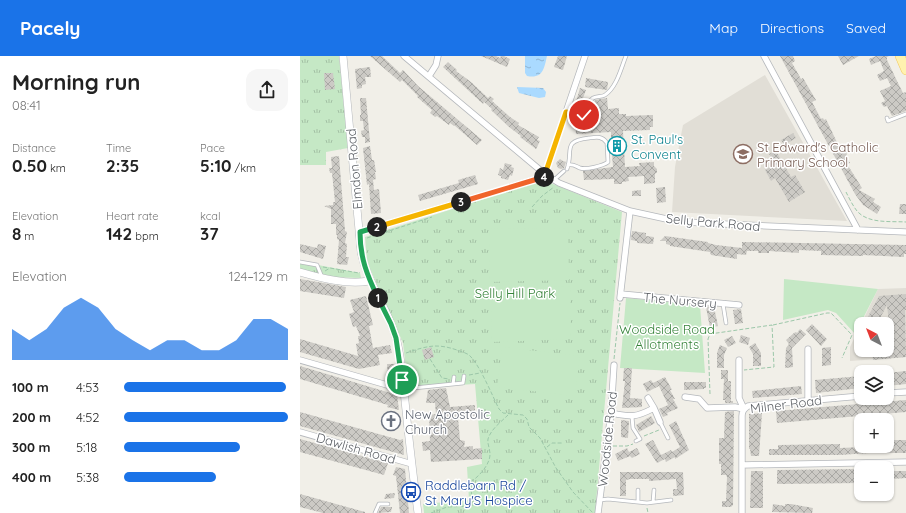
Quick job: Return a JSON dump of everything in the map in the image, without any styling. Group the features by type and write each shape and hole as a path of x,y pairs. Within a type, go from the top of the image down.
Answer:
{"main road":[{"path":"900,56 906,70"}],"street":[{"name":"Elmdon Road","path":"343,56 363,264 396,338 418,513"},
{"name":"Selly Park Road","path":"404,56 546,175 557,182 630,211 671,220 700,223 906,232"},
{"path":"428,76 436,66 438,56"},
{"path":"360,232 544,177 546,175 585,56"},
{"path":"764,56 858,230"},
{"path":"621,296 630,211"},
{"path":"300,272 360,283 369,280"},
{"name":"The Nursery","path":"621,296 739,305"},
{"path":"808,349 808,400"},
{"path":"300,360 394,387 403,388"},
{"path":"739,360 739,398 744,409"},
{"name":"Woodside Road","path":"598,513 611,414 614,365"},
{"path":"894,393 906,392"},
{"path":"685,397 699,399 706,408 735,407 744,409"},
{"name":"Milner Road","path":"742,513 742,412 744,409 748,406 854,397"},
{"path":"648,398 660,422"},
{"path":"611,414 632,417 654,408"},
{"name":"Dawlish Road","path":"300,432 412,464"},
{"path":"742,465 906,462"}],"lane":[{"path":"566,112 584,115 590,102 593,99 604,96 613,85 619,75 626,56"},
{"path":"887,118 888,121 906,114"},
{"path":"557,182 566,168 569,148 573,143 579,139 598,137 607,143 608,162 604,165 581,168 573,164 566,168"},
{"path":"300,262 317,266 322,276"},
{"path":"723,304 726,323"},
{"path":"403,388 463,383 464,376"},
{"path":"453,384 454,378"},
{"path":"632,417 633,428 638,440"},
{"path":"660,422 668,438"},
{"path":"638,490 638,502"},
{"path":"653,502 654,490"},
{"path":"600,500 608,499 647,503 671,500"},
{"path":"375,513 378,504 388,504"}],"path":[{"path":"532,207 557,182"},
{"path":"846,192 858,212 870,219 906,222"},
{"path":"317,266 359,273 363,264"},
{"path":"322,276 330,268"},
{"path":"614,359 621,296"},
{"path":"710,394 708,339 710,334 772,325 831,313 852,335 842,358"},
{"path":"739,370 774,367 772,325"},
{"path":"399,355 437,345 468,354 472,357 499,409 508,415 523,416 527,419 530,427 540,438 546,448 556,468 573,492 593,513"},
{"path":"430,359 442,378 454,378"},
{"path":"464,376 481,373"},
{"path":"431,513 447,507 472,506 471,482 484,469 489,460 490,454 488,440 492,430 508,415"},
{"path":"607,445 627,446 663,428"},
{"path":"546,448 552,443 562,443"},
{"path":"647,503 648,513"}],"shaded area":[{"name":"St Edward's Catholic Primary School","path":"765,75 847,221 672,212 675,167 683,125"},
{"path":"906,288 906,357 850,361 850,347 854,339 854,357 894,357 894,317 864,317 878,289"}],"green space":[{"path":"300,56 339,56 348,148 326,152 326,165 300,165"},
{"name":"Selly Hill Park","path":"543,180 622,212 595,513 424,513 423,504 469,500 467,467 482,464 475,384 408,388 403,343 367,262 365,237"},
{"path":"568,228 569,280 490,282 489,229"},
{"path":"300,262 317,266 322,277 300,271"},
{"path":"318,265 360,273 361,278 323,277"},
{"path":"784,279 878,289 864,317 854,317 854,333 836,313 828,310 783,320"},
{"path":"570,286 571,339 492,342 491,289"},
{"name":"Woodside Road Allotments","path":"626,298 700,305 705,373 620,368"},
{"path":"502,347 580,356 575,396 497,387"}],"water":[{"path":"525,56 547,56 544,69 540,74 532,77 527,76 525,73"},
{"path":"517,87 543,88 546,92 545,97 539,98 519,93"}],"building":[{"path":"370,56 382,56 400,73 403,70 418,86 482,140 477,145 454,125 450,123 449,125 437,116 435,117 430,113 432,110 417,97 418,96 402,80 400,82"},
{"path":"481,56 496,56 500,58 501,56 504,56 510,59 507,67"},
{"path":"558,56 567,56 563,70 554,67"},
{"path":"780,56 793,56 795,61 792,63 816,100 812,102 821,119 826,119 841,151 847,152 846,156 850,163 847,164 862,188 859,190 875,199 873,202 881,207 877,214 863,205 855,194"},
{"path":"838,56 859,56 843,65"},
{"path":"876,56 889,56 887,57 887,60 903,93 906,92 906,111 892,116 887,106 884,107 881,103 885,101 880,91 891,86 887,78 880,81 877,75 884,71 880,61 871,65 869,59"},
{"path":"448,62 457,70 456,71 471,82 488,98 490,96 494,99 492,101 519,123 518,125 539,137 537,140 540,141 536,149 520,137 521,136 491,110 492,109 484,102 483,104 443,67"},
{"path":"370,67 371,77 365,77 366,84 362,85 362,88 357,89 355,69"},
{"path":"324,73 333,73 335,89 325,90"},
{"path":"586,78 608,82 607,90 585,87"},
{"path":"580,88 586,90 580,106 575,105"},
{"path":"360,98 366,98 370,142 365,143 365,137 362,137 361,131 364,130 363,121 360,121"},
{"name":"St. Paul's Convent","path":"607,98 608,109 619,108 619,114 626,114 626,116 653,115 653,127 650,127 650,130 623,131 625,167 640,166 639,163 654,162 654,166 657,169 655,174 655,183 644,184 644,176 628,177 629,181 622,182 622,184 614,184 614,179 584,180 583,171 613,167 611,154 611,132 576,134 575,118 582,118 582,120 600,117 596,116 595,100"},
{"path":"793,133 796,138 784,145 781,140"},
{"path":"370,146 376,172 376,179 373,180 374,190 379,189 381,213 371,214 369,184 367,185 363,148"},
{"path":"776,151 791,177 795,175 805,192 789,202 775,178 771,181 765,170 775,164 769,154"},
{"path":"339,156 345,231 347,232 345,243 347,244 346,257 349,257 347,265 337,264 339,240 337,239 336,235 336,224 331,224 331,209 324,206 333,205 333,202 335,202 332,173 330,173 329,168 332,168 331,157"},
{"path":"560,159 566,162 564,168 561,169 558,168 556,163"},
{"path":"505,163 512,165 511,167 514,168 512,176 510,175 508,180 501,178 501,176 498,175 500,168 503,170"},
{"path":"475,175 478,184 420,201 418,195 459,183 458,180"},
{"path":"665,187 666,202 657,203 656,188"},
{"path":"641,190 641,196 632,196 632,191"},
{"path":"900,204 906,204 906,214 899,214"},
{"path":"632,231 646,233 646,236 654,237 653,244 637,243 637,241 631,240"},
{"path":"665,236 742,248 742,242 906,245 906,254 904,254 904,257 821,255 821,251 799,250 799,253 769,251 769,253 758,253 758,251 747,251 746,255 737,254 737,259 711,255 710,252 670,246 666,244 666,241 660,241"},
{"path":"300,244 317,248 318,244 326,246 323,259 300,252"},
{"path":"300,279 346,287 344,298 300,291"},
{"path":"906,294 906,357 873,360 873,357 894,357 894,317 888,317 887,305 881,317 868,317 879,296"},
{"path":"366,296 373,325 369,326 373,348 390,345 392,353 378,355 380,365 359,369 300,352 300,339 358,356 356,344 359,343 358,336 360,336 356,326 353,327 349,314 354,312 350,300"},
{"path":"706,307 714,307 718,326 710,328"},
{"path":"741,309 743,323 735,324 733,310"},
{"path":"812,324 827,339 821,346 806,330"},
{"path":"800,329 806,334 792,348 793,367 785,368 786,348 789,344 786,340 794,333 797,333"},
{"path":"741,335 750,338 748,345 739,342"},
{"path":"732,336 736,343 728,347 724,340"},
{"path":"755,343 761,353 761,366 753,366 753,354 749,347"},
{"path":"720,345 727,348 724,355 724,368 717,368 717,353"},
{"path":"431,347 434,357 425,360 422,350"},
{"path":"831,347 831,365 822,366 822,348"},
{"path":"387,364 394,364 394,377 388,377"},
{"path":"300,366 397,395 399,410 387,407 388,405 300,379"},
{"path":"624,368 632,368 630,398 642,399 642,407 622,408 625,381 623,381"},
{"path":"721,370 728,370 728,381 731,381 731,401 733,401 733,403 725,403 725,400 723,400 724,379 721,379"},
{"path":"906,371 906,384 894,385 894,372"},
{"path":"665,377 672,390 670,390 678,408 667,413 668,415 663,417 659,409 668,405 659,386 647,392 643,384 651,380 653,383"},
{"path":"854,377 854,389 816,393 815,380"},
{"path":"684,382 706,382 706,388 684,390"},
{"path":"801,386 802,394 753,398 752,391"},
{"path":"446,388 450,407 475,405 475,416 458,418 460,440 465,441 464,447 473,446 473,449 482,448 482,459 431,462 430,450 423,451 422,442 430,441 429,415 436,414 435,403 426,403 428,390"},
{"path":"906,400 906,412 854,413 854,416 777,423 776,411 854,404 894,405 894,401"},
{"path":"734,411 733,505 731,507 722,507 722,501 726,501 727,477 726,475 721,475 721,464 719,464 719,438 724,438 725,412"},
{"path":"300,412 400,440 403,439 404,455 300,426"},
{"path":"762,413 759,456 751,456 749,449 749,414"},
{"name":"New Apostolic Church","path":"398,416 398,426 384,427 384,417"},
{"path":"651,416 655,423 639,432 636,425"},
{"path":"621,420 629,421 628,438 621,437"},
{"path":"676,421 689,450 675,459 675,457 666,462 665,459 657,463 645,444 653,440 661,455 671,450 672,452 680,447 669,425"},
{"path":"300,439 388,463 384,475 300,452"},
{"path":"894,440 906,440 906,453 894,453"},
{"path":"840,444 840,448 854,447 854,453 869,453 840,455 769,455 769,449 778,449 778,445"},
{"path":"627,448 629,452 637,448 640,454 632,458 630,456 618,461 615,454"},
{"path":"396,467 405,469 409,513 400,513 396,476 393,475"},
{"path":"854,469 854,483 777,484 777,470"},
{"path":"751,471 763,471 763,508 750,508"},
{"path":"894,471 906,471 906,478 894,479"},
{"path":"620,472 683,472 684,495 673,496 673,489 677,489 676,479 649,481 649,479 630,479 626,480 626,496 620,496"},
{"path":"395,493 394,498 384,499 386,494"},
{"path":"300,494 365,513 323,513 300,507"},
{"path":"773,504 785,506 785,504 791,504 813,508 812,513 772,512"},
{"path":"381,507 392,507 391,512 378,513"}],"place":[{"name":"St. Paul's Convent","path":"617,146"},
{"name":"St Edward's Catholic Primary School","path":"743,154"},
{"name":"New Apostolic Church","path":"391,421"},
{"name":"Raddlebarn Rd / St Mary'S Hospice","path":"411,492"}],"route":[{"path":"402,380 396,338 363,264 360,232 544,177 546,175 566,112 584,115"}]}
